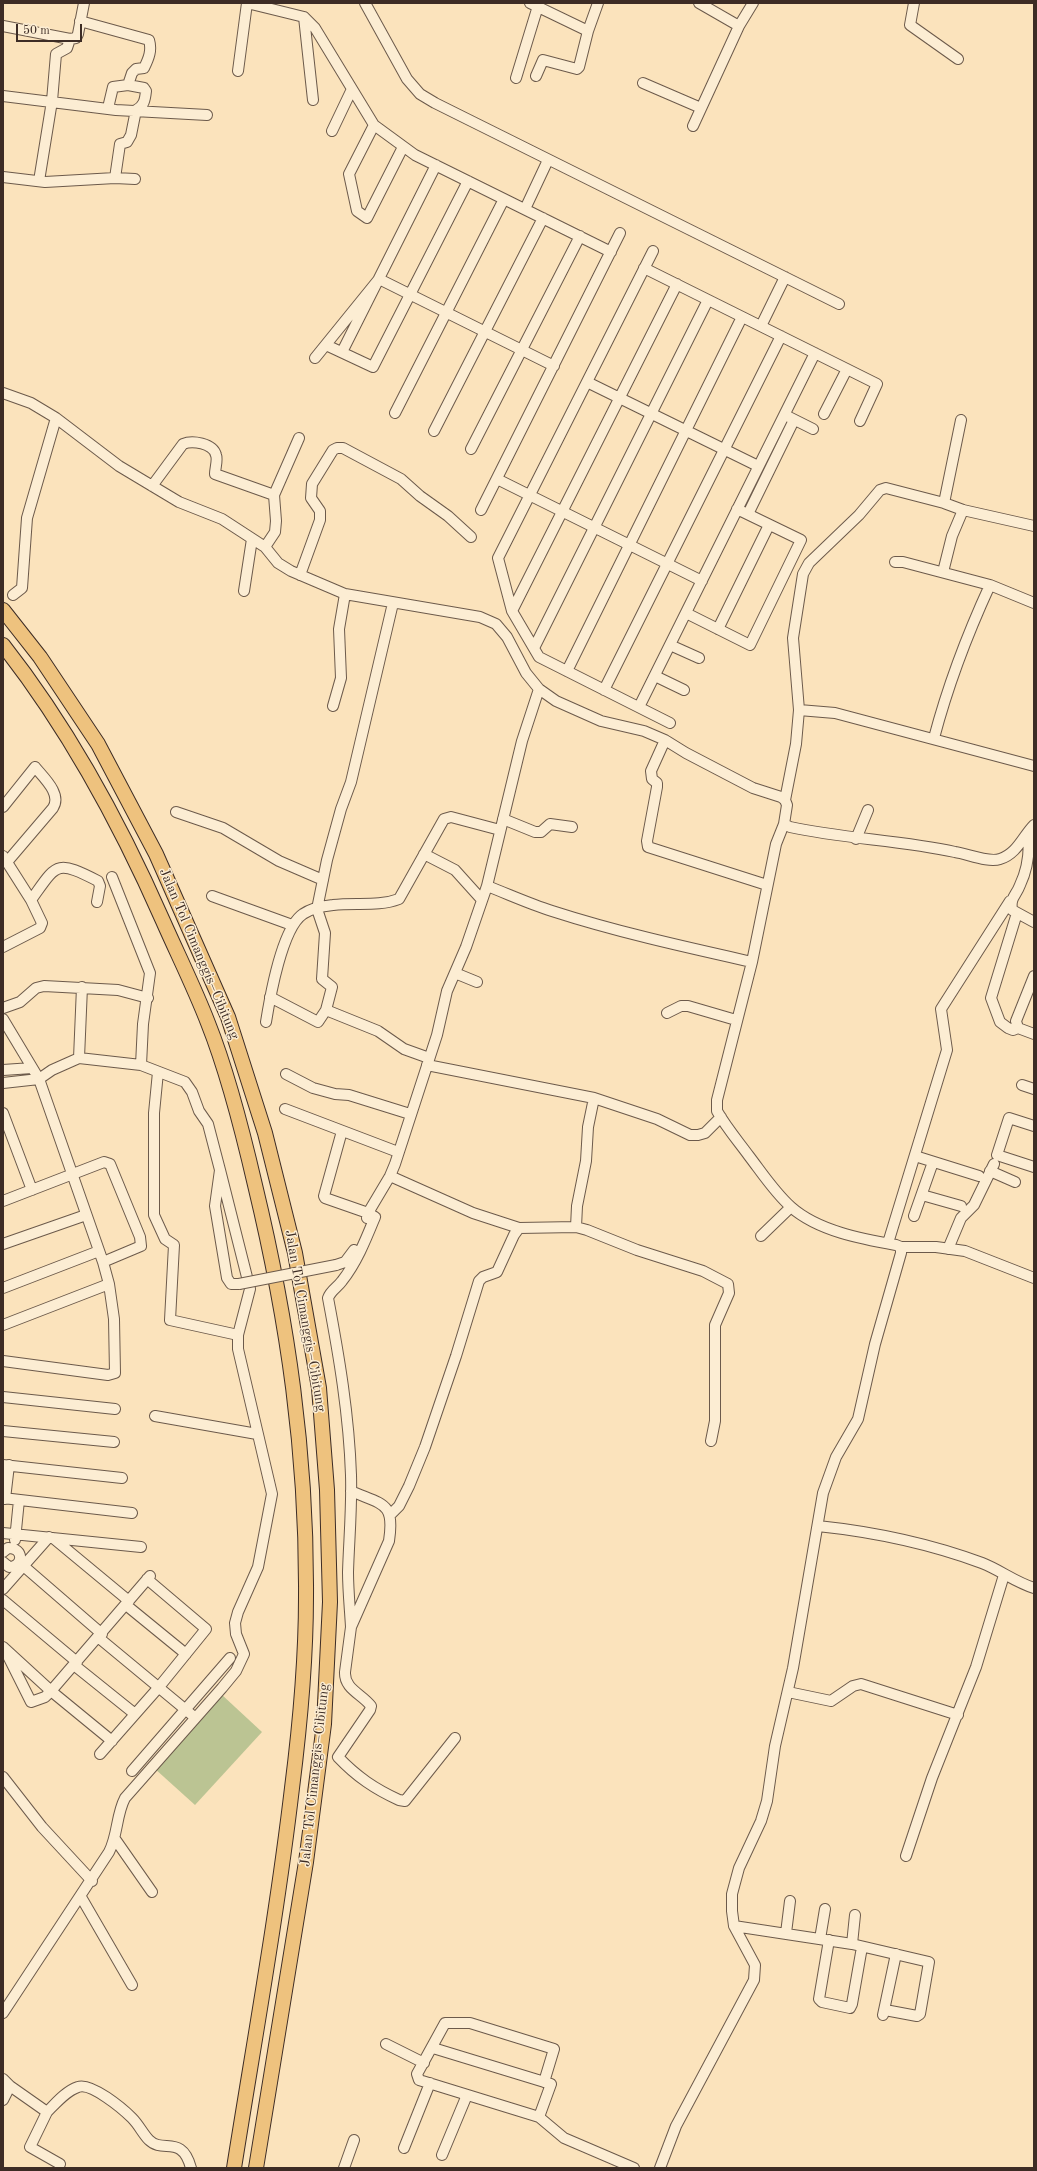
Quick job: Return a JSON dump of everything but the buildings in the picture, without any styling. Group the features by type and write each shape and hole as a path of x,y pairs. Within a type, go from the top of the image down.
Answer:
{"highway":[{"name":"Jalan Tol Cimanggis–Cibitung","path":"3,610 40,657 98,744 156,854 228,1017 265,1133 295,1253 320,1388 327,1490 330,1602 324,1724 306,1862 256,2168"},
{"name":"Jalan Tol Cimanggis–Cibitung","path":"3,645 20,667 79,755 139,865 209,1025 244,1138 272,1256 296,1396 304,1492 306,1600 300,1724 284,1862 234,2168"}],"street":[{"path":"3,26 70,40 76,38 78,34 84,3"},
{"path":"238,71 247,3 304,17 315,28 374,125 403,147 436,165 611,252"},
{"path":"365,3 407,79 420,94 548,160 839,304"},
{"path":"536,76 543,60 577,69 598,3"},
{"path":"699,3 739,26"},
{"path":"692,126 739,26 753,3"},
{"path":"914,3 910,25 958,59"},
{"path":"516,78 534,5 588,31"},
{"path":"304,17 313,100"},
{"path":"80,21 148,40 151,46 149,59 144,68 136,69 132,73 128,84"},
{"path":"39,181 52,101 54,61 56,54 67,48 70,40"},
{"path":"644,83 701,108"},
{"path":"108,108 113,87 128,84 144,88 146,91 142,107 136,110"},
{"path":"332,131 352,89"},
{"path":"3,96 108,108 207,115"},
{"path":"115,178 120,144 127,142 131,135 136,110"},
{"path":"374,125 349,174 357,211 367,218 403,147"},
{"path":"524,209 548,160"},
{"path":"342,352 436,165"},
{"path":"3,177 39,181 115,178 136,179"},
{"path":"326,345 373,367 468,181"},
{"path":"395,413 504,199"},
{"path":"434,431 543,218"},
{"path":"481,510 620,233"},
{"path":"471,449 580,236"},
{"path":"653,251 498,558 512,611 539,658 670,723"},
{"path":"644,268 877,384 860,421"},
{"path":"761,326 785,277"},
{"path":"379,279 554,366"},
{"path":"316,358 379,279"},
{"path":"512,611 677,284"},
{"path":"534,648 708,300"},
{"path":"567,671 742,317"},
{"path":"604,690 780,336"},
{"path":"639,707 815,353"},
{"path":"824,414 847,369"},
{"path":"587,382 758,466"},
{"path":"3,393 31,403 56,418 119,466 179,502 222,519 265,547 278,563 300,575 345,594 480,617 496,624 507,637 526,673 539,689 569,708 601,721 644,731 665,740 711,767 785,800"},
{"path":"784,415 813,428"},
{"path":"13,595 22,588 27,518 56,418"},
{"path":"748,514 794,420"},
{"path":"944,503 961,420"},
{"path":"265,547 275,532 276,521 274,495 299,438"},
{"path":"152,486 183,444 189,441 197,442 212,448 216,455 215,474 274,495"},
{"path":"300,575 320,520 320,510 312,498 312,484 333,450 337,448 343,448 401,479 420,496 448,516 470,537"},
{"path":"497,479 702,581"},
{"path":"1034,526 963,510 944,503 895,489 886,488 880,490 844,530 809,562 803,574 793,638 799,710 796,744 785,800 787,805 784,824 776,844 752,962 736,1020 717,1100 717,1111 721,1118 758,1168 790,1207 807,1218 855,1236 901,1247 913,1246 965,1251 1034,1278"},
{"path":"686,614 750,645 801,540 737,509"},
{"path":"943,572 952,536 963,510"},
{"path":"718,629 769,525"},
{"path":"244,591 252,538"},
{"path":"896,562 903,562 990,585 1034,603"},
{"path":"934,738 945,696 962,647 990,585"},
{"path":"333,706 341,678 339,629 345,594"},
{"path":"270,997 318,1022 326,1010 332,986 322,979 324,933 317,909 341,809 351,782 393,603"},
{"path":"670,645 699,658"},
{"path":"655,676 684,690"},
{"path":"220,1170 215,1206 227,1278 231,1284 239,1284 336,1265 349,1258 356,1246 368,1213 390,1176 428,1061 448,990 487,886 522,741 539,689"},
{"path":"799,710 835,713 900,732 934,738 1034,766"},
{"path":"665,740 652,771 652,779 657,783 658,787 646,841 648,847 767,885"},
{"path":"3,807 35,767 56,797 56,803 53,808 5,859 31,900 41,918 42,923 40,928 4,943"},
{"path":"856,838 868,810"},
{"path":"176,812 223,828 279,861 323,880"},
{"path":"266,1022 275,973 292,925 303,914 332,905 388,903 399,899 444,819 451,817 500,830"},
{"path":"503,819 535,832 541,832 550,824 572,827"},
{"path":"784,824 790,828 856,838 914,844 994,860 1009,855 1031,829"},
{"path":"888,1243 947,1050 941,1010 1020,885 1030,851 1031,829"},
{"path":"424,854 455,870 482,900"},
{"path":"31,900 52,871 58,867 64,867 98,881 100,886 97,902"},
{"path":"112,878 150,973 148,998 143,1024 140,1065"},
{"path":"487,886 536,906 573,918 671,944 752,962"},
{"path":"212,896 292,925"},
{"path":"1010,901 1012,910 1034,922"},
{"path":"1017,914 991,998 1000,1022 1013,1030 1018,1028 1034,1034"},
{"path":"455,973 477,982"},
{"path":"1018,1028 1016,1021 1034,976"},
{"path":"3,1008 20,1002 31,991 40,987 82,987 118,990 148,998"},
{"path":"79,1058 82,987"},
{"path":"667,1013 680,1006 688,1006 736,1020"},
{"path":"326,1010 378,1031 404,1048 428,1061 594,1098 657,1119 690,1135 705,1133 721,1118"},
{"path":"3,1018 6,1030 39,1079 86,1215 104,1262 114,1319 115,1373 108,1375 3,1361"},
{"path":"3,1083 39,1079 52,1070 79,1058 140,1065 185,1082 192,1092 199,1110 208,1124 250,1289 238,1335 238,1349 272,1494 258,1567 236,1617 235,1629 244,1651 236,1671 196,1719 125,1798 120,1810 115,1839 92,1881 3,2014"},
{"path":"3,1070 32,1068"},
{"path":"158,1072 154,1113 154,1215 165,1239 174,1245 170,1320 238,1335"},
{"path":"286,1074 313,1088 335,1094 349,1094 410,1114"},
{"path":"1022,1085 1034,1089"},
{"path":"576,1227 576,1206 586,1161 588,1127 594,1098"},
{"path":"286,1109 398,1152"},
{"path":"3,1113 32,1190"},
{"path":"1034,1126 1009,1118 997,1155 1034,1167"},
{"path":"342,1131 324,1196 325,1198 368,1213 375,1217 362,1249 341,1282 330,1291 328,1298 341,1365 348,1433 351,1491 348,1572 351,1627 344,1679 347,1685 366,1699 371,1706 338,1758 353,1774 380,1792 405,1801 455,1738"},
{"path":"915,1156 979,1176"},
{"path":"3,1200 73,1175 104,1162 110,1164 140,1237 139,1248 104,1262"},
{"path":"914,1216 933,1162"},
{"path":"948,1249 961,1218 974,1205 992,1167 1015,1182"},
{"path":"390,1176 473,1213 519,1228 576,1227 592,1231 685,1267 703,1271 728,1284 730,1287 729,1293 715,1325 715,1421 711,1442"},
{"path":"922,1195 961,1206"},
{"path":"761,1236 790,1207"},
{"path":"3,1244 86,1215"},
{"path":"390,1515 399,1506 425,1447 456,1356 479,1281 483,1277 496,1272 519,1228"},
{"path":"660,2168 676,2126 754,1980 755,1966 734,1926 732,1894 738,1868 760,1821 767,1801 775,1746 788,1692 823,1493 828,1476 861,1411 875,1344 901,1247"},
{"path":"3,1288 99,1251"},
{"path":"3,1325 109,1284"},
{"path":"3,1396 114,1409"},
{"path":"155,1416 257,1434"},
{"path":"3,1430 114,1442"},
{"path":"122,1478 6,1465 4,1499 132,1513"},
{"path":"351,1491 385,1506 390,1515 389,1541 351,1627"},
{"path":"14,1548 19,1500"},
{"path":"818,1526 876,1533 932,1546 984,1564 1016,1582 1034,1588"},
{"path":"3,1533 141,1547"},
{"path":"3,1589 22,1564 51,1538"},
{"path":"51,1538 186,1654"},
{"path":"3,1552 8,1548 14,1548 19,1551 22,1564 100,1636 196,1719"},
{"path":"3,1562 9,1567 22,1564"},
{"path":"906,1856 932,1778 976,1667 1004,1575"},
{"path":"3,1648 31,1702 45,1697 51,1691 149,1578 206,1629 159,1688 100,1754"},
{"path":"3,1600 135,1714"},
{"path":"3,1648 51,1691 112,1741"},
{"path":"132,1771 187,1711 230,1658"},
{"path":"788,1692 831,1701 852,1686 861,1684 958,1715"},
{"path":"3,1777 42,1828 92,1881"},
{"path":"115,1839 152,1892"},
{"path":"81,1897 132,1985"},
{"path":"786,1933 790,1901"},
{"path":"825,1909 824,1939 818,1999 822,2002 850,2008 862,1947"},
{"path":"852,1944 855,1915"},
{"path":"734,1926 852,1944 862,1947 896,1954 929,1962 920,2014 917,2016 884,2012 896,1954"},
{"path":"544,2082 554,2050 470,2023 445,2023 418,2074 418,2080 539,2117 564,2138 634,2168"},
{"path":"386,2044 424,2063"},
{"path":"433,2048 551,2084 539,2117"},
{"path":"3,2100 7,2083 48,2112"},
{"path":"404,2148 430,2083"},
{"path":"60,2164 30,2147 48,2112 66,2094 78,2087 87,2087 109,2100 133,2119 149,2140 155,2144 172,2146 181,2149 187,2157 191,2168"},
{"path":"442,2156 468,2095"},
{"path":"344,2168 354,2140"}],"green space":[{"path":"221,1694 262,1732 195,1805 154,1768"}]}
